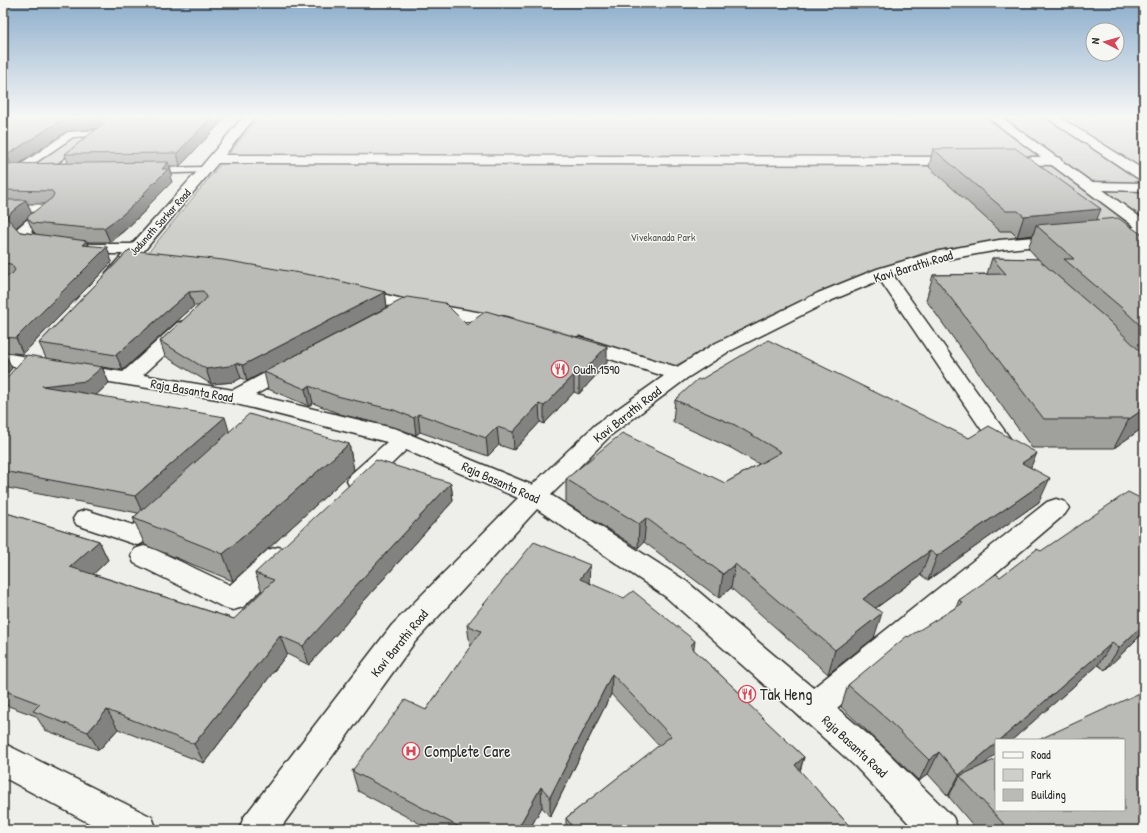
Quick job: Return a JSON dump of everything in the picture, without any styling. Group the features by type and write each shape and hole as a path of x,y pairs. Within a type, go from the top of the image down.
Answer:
{"street":[{"name":"Jadunath Sarkar Road","path":"104,283 138,255 218,156"},
{"path":"1048,156 1144,227"},
{"path":"1113,156 1144,176"},
{"path":"211,164 975,161"},
{"path":"991,161 1055,161"},
{"path":"1089,186 1144,187"},
{"path":"3,208 51,208 22,231 32,242 138,255"},
{"name":"Kavi Barathi Road","path":"257,830 403,634 535,496 603,430 680,374 721,348 824,297 883,273 934,257 999,245 1144,231"},
{"path":"999,245 1018,262"},
{"path":"883,273 1006,448"},
{"path":"340,289 407,305 527,327"},
{"path":"386,316 407,305"},
{"path":"127,379 196,316"},
{"path":"565,339 680,374"},
{"path":"236,397 311,357"},
{"name":"Raja Basanta Road","path":"22,363 217,393 236,397 267,415 389,434 535,496 676,589 867,755 940,830"},
{"path":"341,498 403,440"},
{"path":"86,519 137,536 178,498"},
{"path":"813,708 1056,508"},
{"path":"144,556 233,599 296,540"},
{"path":"3,758 139,830"}],"lane":[{"path":"15,172 39,156"},
{"path":"69,172 50,172 72,156"},
{"path":"136,171 211,164"},
{"path":"3,172 30,172"}],"green space":[{"path":"41,156 69,156 51,170 19,171"},
{"name":"Vivekanada Park","path":"227,156 1039,156 1136,228 995,241 923,253 827,291 674,366 534,324 407,305 147,254"},
{"path":"1051,156 1106,156 1144,181 1144,223"},
{"path":"1116,156 1144,156 1144,174"}],"building":[{"path":"941,156 1026,156 1101,209 1024,216 1018,211 1006,211"},
{"path":"168,162 162,169 168,169 142,195 144,195 121,216 104,228 32,223 27,217 52,198 54,194 52,191 3,190 3,164"},
{"path":"3,200 26,200 6,217 20,232 87,241 82,245 107,247 16,338 3,337 3,277 12,274 15,270 11,264 3,263"},
{"path":"1118,218 1144,236 1144,329 1123,309 1064,259 1074,259 1036,225"},
{"path":"129,250 223,260 323,277 385,292 243,365 236,363 229,366 206,369 160,341 204,301 207,297 203,291 189,292 116,355 39,343"},
{"path":"992,258 1038,259 1107,319 1144,355 1144,409 1129,419 1044,419 933,275 1006,274"},
{"path":"407,297 445,303 467,325 486,311 607,346 579,376 574,375 544,406 539,404 513,432 497,427 486,438 418,414 414,418 394,410 337,396 309,386 305,389 264,372"},
{"path":"768,340 969,438 989,426 1037,453 1022,463 1050,478 937,556 930,551 863,599 882,613 835,650 735,564 723,574 646,518 639,524 566,479 622,433 725,483 781,452 735,425 675,400 698,379 700,380"},
{"path":"27,355 102,367 86,381 42,386 225,417 135,496 3,471 3,382"},
{"path":"249,414 349,444 223,554 133,518"},
{"path":"376,460 451,483 349,593 350,594 303,646 280,636 194,744 107,710 88,732 33,711 40,704 3,690 3,512 99,541 70,567 234,619 274,580 255,573"},
{"path":"1128,492 1144,500 1144,624 1119,648 1112,643 1001,739 995,739 995,744 959,775 939,752 929,760 889,721 848,685 907,636 908,637 963,603 959,600 996,574 1000,577 1037,549 1041,551"},
{"path":"534,542 590,565 580,579 624,598 633,591 695,641 690,646 804,757 795,765 853,830 575,830 566,818 671,736 612,674 550,797 541,787 517,830 465,830 352,771 405,700 426,710 481,631 467,625"},
{"path":"1144,691 1144,830 1009,830 960,776 995,759 995,811 1125,811 1125,739 1040,739"}],"place":[{"name":"Oudh 1590","path":"560,369"},
{"name":"Tak Heng","path":"747,694"},
{"name":"Complete Care","path":"411,751"}]}
